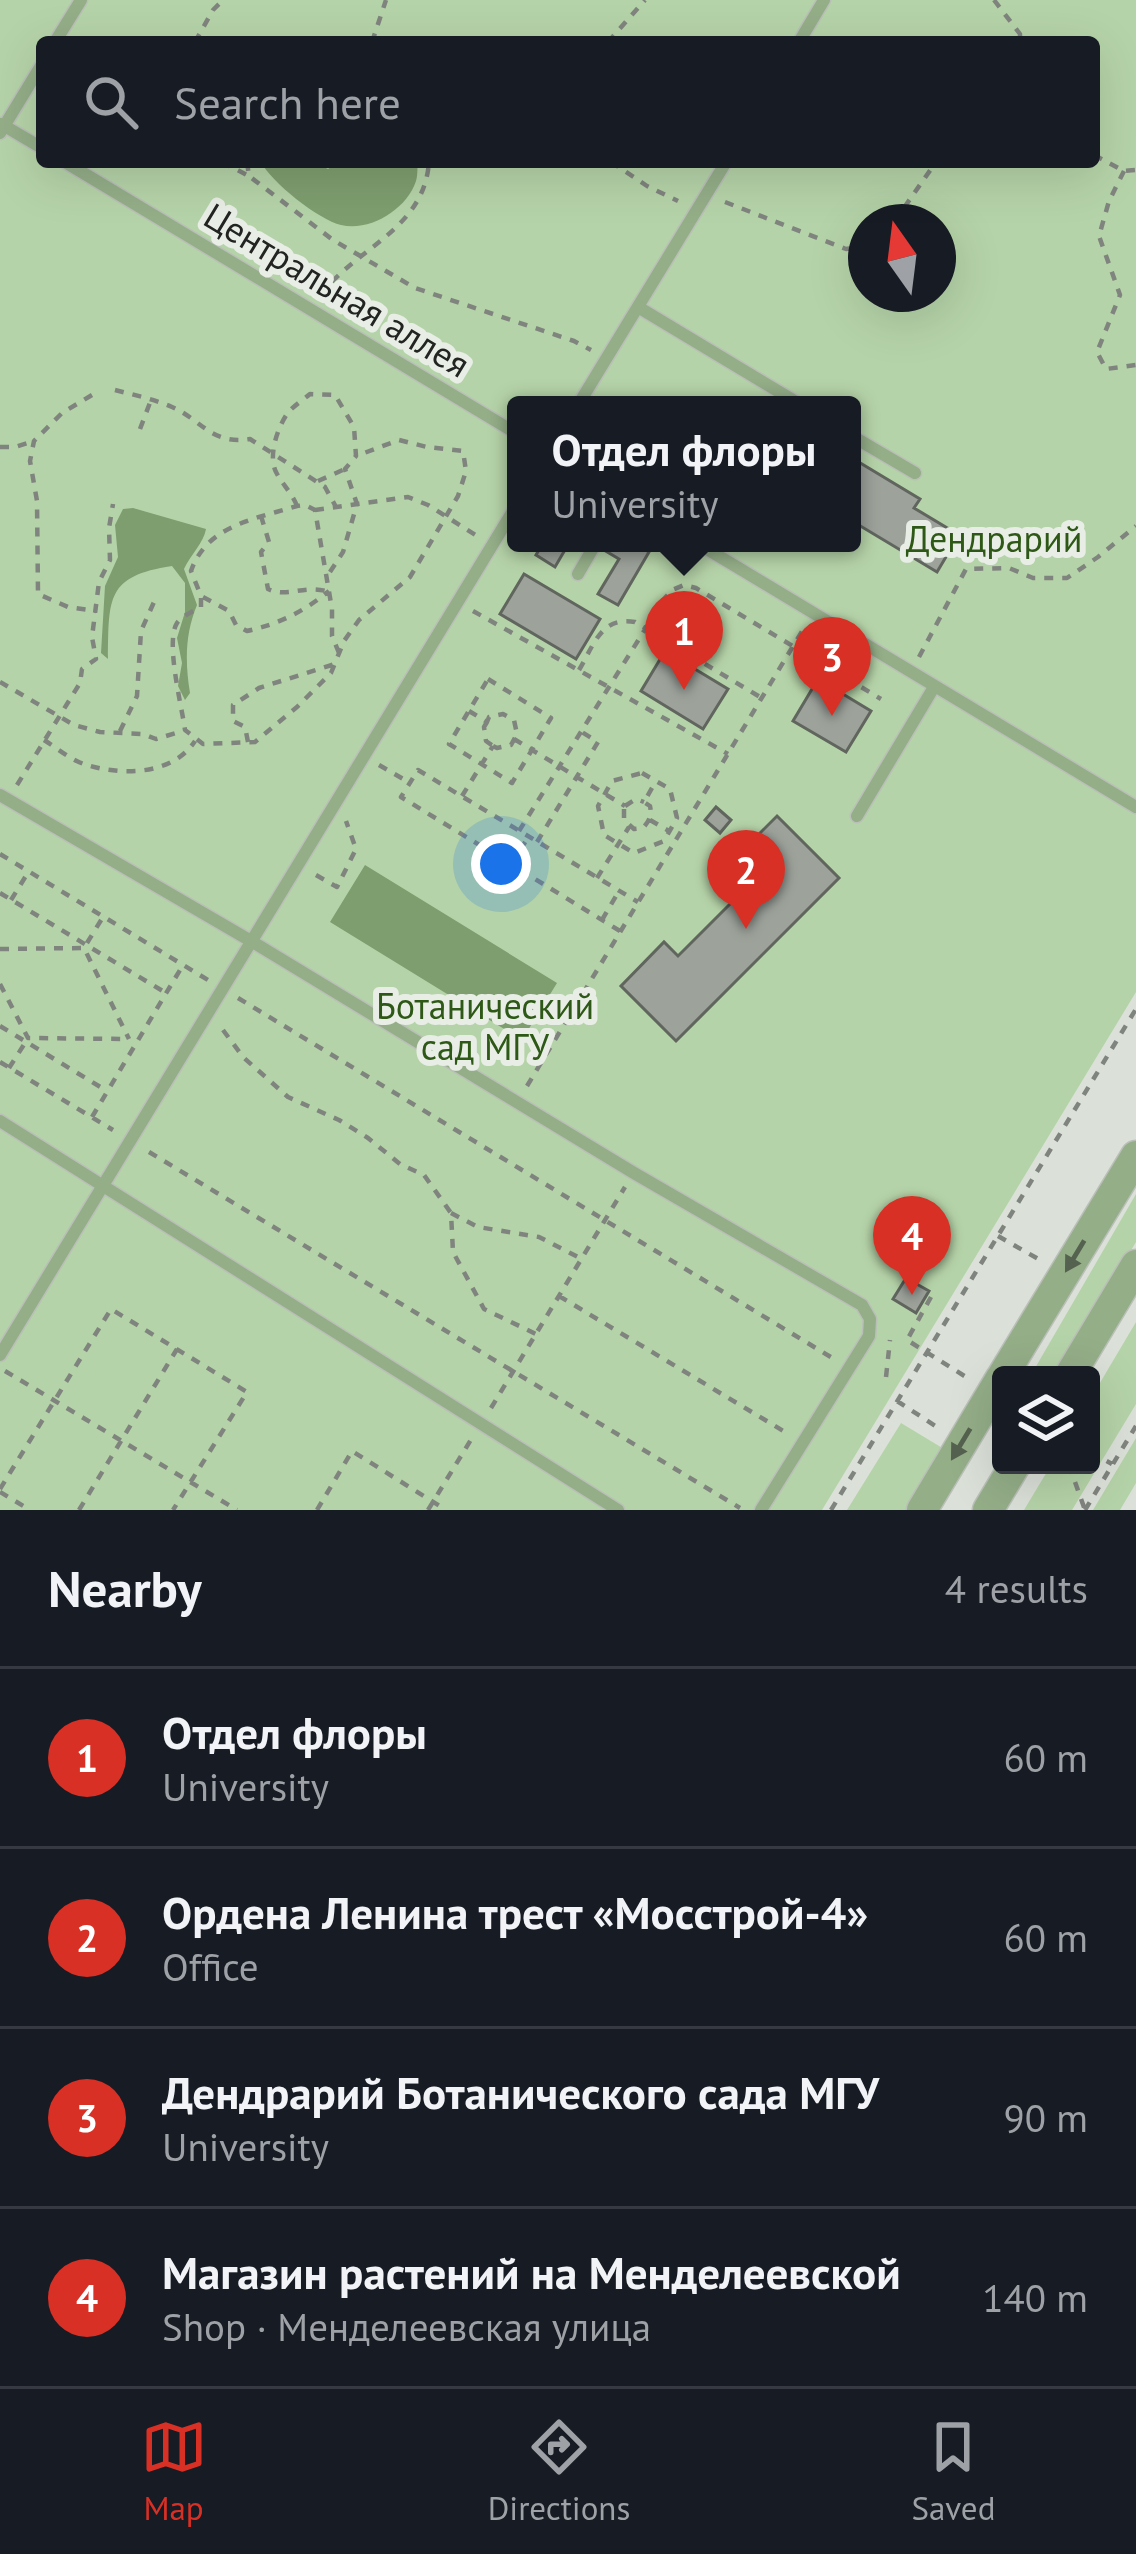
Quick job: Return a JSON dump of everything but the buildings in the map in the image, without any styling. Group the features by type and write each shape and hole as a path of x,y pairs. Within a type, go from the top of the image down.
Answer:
{"street":[{"path":"1003,1366 1136,1156"},
{"path":"1075,1366 1136,1265"},
{"path":"922,1510 992,1383"},
{"path":"988,1510 1010,1474"}],"lane":[{"path":"59,36 81,0"},
{"path":"803,36 824,0"},
{"path":"36,73 1,127 36,145"},
{"name":"Центральная аллея","path":"74,168 507,428"},
{"path":"584,396 722,168"},
{"path":"638,307 786,396"},
{"path":"861,441 915,473"},
{"path":"0,1355 507,521"},
{"path":"578,574 591,552"},
{"path":"713,552 1136,807"},
{"path":"857,816 934,687"},
{"path":"4,797 862,1305 870,1319 869,1336 761,1510"},
{"path":"0,1121 618,1510"}],"path":[{"path":"198,36 223,0"},
{"path":"375,36 386,0"},
{"path":"613,36 645,0"},
{"path":"994,0 1020,36"},
{"path":"1100,157 1124,171 1136,170"},
{"path":"234,168 358,256 415,288 574,341 607,358"},
{"path":"248,168 249,176"},
{"path":"309,308 333,278 409,218 427,186 428,168"},
{"path":"620,168 696,210"},
{"path":"907,204 932,168"},
{"path":"1124,171 1099,236 1120,295 1097,352 1106,369 1136,365"},
{"path":"706,194 848,250"},
{"path":"115,390 185,413 200,428 234,441 250,439 326,487 336,507"},
{"path":"0,447 34,441 62,413 92,394"},
{"path":"297,506 273,468 272,453 287,413 310,394 335,395 354,427 356,456"},
{"path":"140,429 151,400"},
{"path":"316,481 345,469 356,456 398,440 463,451 466,471 447,518 410,577 359,620 331,673 255,742 203,744 184,730 171,638 178,620 201,607 191,571 214,536 238,523 297,506 315,510 408,497 428,505 447,518 492,546"},
{"path":"34,441 30,461 38,501 38,594 68,607 96,611"},
{"path":"326,578 343,552 357,504 345,469"},
{"path":"4,797 80,683 82,669 96,659 92,638 99,582 110,560 113,504"},
{"path":"315,510 332,637 339,653"},
{"path":"261,516 268,542 261,552 268,589 278,594 311,586 329,591"},
{"path":"911,673 966,568 1009,568 1033,578 1067,578 1136,526"},
{"path":"518,831 664,599 684,585 881,699"},
{"path":"201,596 229,611 236,625 247,632 275,625 329,591"},
{"path":"120,731 137,696 141,631 154,602"},
{"path":"458,602 728,754"},
{"path":"518,1101 813,612"},
{"path":"579,670 605,628 613,622 635,622 761,698"},
{"path":"248,742 245,727 233,721 233,705 259,688 335,664"},
{"path":"488,679 551,718 532,750 512,783 449,744 488,679"},
{"path":"0,682 58,718 100,732 156,739 184,730"},
{"path":"469,711 487,722"},
{"path":"503,714 514,720 517,734 511,745 497,748 486,741 487,722 503,714"},
{"path":"537,842 598,742 580,731"},
{"path":"44,740 85,765 128,770 165,767 189,751 196,739"},
{"path":"514,740 625,806"},
{"path":"462,796 493,746"},
{"path":"364,756 410,783"},
{"path":"620,931 401,797 418,770 638,902"},
{"path":"642,773 670,789 677,818 664,841 634,853 604,835 598,806 605,794 613,781 642,773"},
{"path":"644,802 656,781"},
{"path":"636,800 644,802 650,806 650,820 634,829 624,820 625,806 636,800"},
{"path":"650,820 669,831"},
{"path":"597,878 629,826"},
{"path":"511,865 529,837"},
{"path":"298,866 337,887 356,849"},
{"path":"0,854 849,1368"},
{"path":"11,900 29,871"},
{"path":"602,920 619,891"},
{"path":"0,893 166,993"},
{"path":"85,946 104,916"},
{"path":"0,949 85,946"},
{"path":"85,946 132,1041"},
{"path":"92,1117 132,1041 183,965"},
{"path":"0,984 27,1040"},
{"path":"831,1510 1136,1009"},
{"path":"209,1011 243,1057 288,1097 339,1120 400,1164 424,1175 451,1213 478,1227 539,1237 582,1259"},
{"path":"0,1026 107,1091"},
{"path":"27,1040 132,1041"},
{"path":"9,1068 27,1040"},
{"path":"0,1062 743,1510"},
{"path":"428,1510 634,1172"},
{"path":"451,1213 453,1252 484,1309 536,1334"},
{"path":"998,1236 1065,1273"},
{"path":"559,1295 803,1443"},
{"path":"932,1297 907,1340 992,1378"},
{"path":"30,1510 0,1490 111,1309 247,1392 173,1510"},
{"path":"886,1377 890,1329"},
{"path":"80,1510 177,1349"},
{"path":"0,1368 237,1510"},
{"path":"897,1401 947,1433"},
{"path":"1085,1510 1136,1426"},
{"path":"317,1510 352,1451 446,1510"},
{"path":"1100,1457 1113,1465"},
{"path":"1072,1474 1085,1510"}],"green space":[{"name":"Ботанический сад МГУ","path":"0,0 1136,0 1136,992 822,1510 0,1510"},
{"path":"1136,1194 1136,1242 1062,1366 1036,1366"},
{"path":"1136,1322 1136,1404 1100,1464 1100,1383"},
{"path":"901,1423 944,1449 907,1510 847,1510"},
{"path":"1136,1438 1136,1483 1120,1510 1093,1510"},
{"path":"1046,1474 1094,1474 1072,1510 1024,1510"}],"shaded area":[{"path":"266,168 418,168 405,201 364,225 332,222"},
{"path":"123,509 206,529 184,569 197,605 188,637 190,693 185,700 178,686 182,663 177,638 185,612 185,583 172,566 150,570 123,584 111,605 108,659 101,653 105,586 118,557 115,525"},
{"path":"365,865 557,983 522,1040 330,922"}],"place":[{"name":"Отдел флоры","path":"684,690"},
{"name":"Дендрарий Ботанического сада МГУ","path":"832,716"},
{"name":"Ордена Ленина трест «Мосстрой-4»","path":"746,929"},
{"name":"Магазин растений на Менделеевской","path":"912,1295"}],"park label":[{"name":"Дендрарий","path":"994,539"}]}
